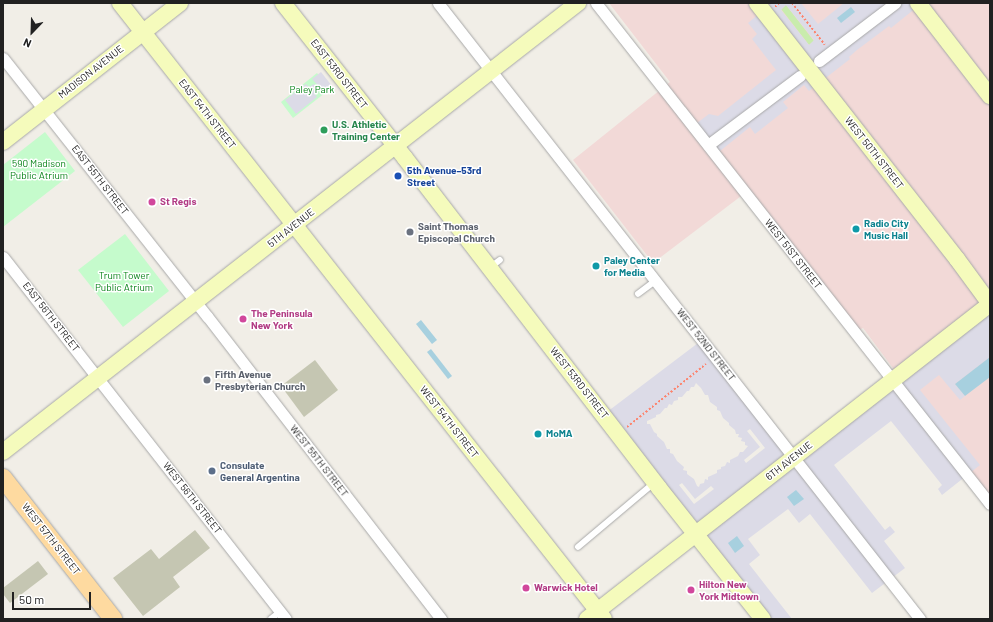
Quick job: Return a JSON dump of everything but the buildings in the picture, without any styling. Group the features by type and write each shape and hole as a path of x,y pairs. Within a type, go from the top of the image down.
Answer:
{"main road":[{"name":"EAST 54TH STREET","path":"120,3 295,225"},
{"name":"MADISON AVENUE","path":"3,142 180,3"},
{"name":"EAST 53RD STREET","path":"283,3 395,146"},
{"name":"5TH AVENUE","path":"3,452 196,303 578,3"},
{"name":"WEST 50TH STREET","path":"757,3 957,259 990,304"},
{"path":"918,3 990,96"},
{"name":"WEST 53RD STREET","path":"395,146 495,264 618,434 763,619"},
{"name":"WEST 54TH STREET","path":"295,225 596,616"},
{"name":"6TH AVENUE","path":"596,616 696,534 990,304"},
{"name":"WEST 57TH STREET","path":"3,478 114,619"}],"street":[{"name":"WEST 52ND STREET","path":"438,3 920,619"},
{"name":"WEST 51ST STREET","path":"596,3 990,504"},
{"path":"819,61 894,3"},
{"name":"EAST 55TH STREET","path":"3,58 196,303"},
{"path":"708,145 800,76"},
{"name":"EAST 56TH STREET","path":"3,257 98,378"},
{"name":"WEST 55TH STREET","path":"196,303 441,619"},
{"name":"WEST 56TH STREET","path":"98,378 283,615"}],"lane":[{"path":"638,294 655,280"},
{"path":"578,547 655,482"},
{"path":"271,619 283,615"}],"path":[{"path":"792,3 831,52"},
{"path":"618,434 706,364"}],"shaded area":[{"path":"609,3 990,3 990,498 863,328 859,330 749,190 653,263 573,160 670,82"},
{"path":"772,3 801,3 818,24 844,3 922,3 891,28 889,26 857,50 849,57 850,59 809,91 804,85 783,102 788,108 755,134 750,127 715,155 693,126 709,114 718,116 776,70 752,39 757,34 748,23","holes":["786,5 814,40 809,45 781,10"]},
{"path":"321,72 332,86 324,92 312,79"},
{"path":"306,84 309,87 314,84 319,90 314,93 317,97 296,114 285,100"},
{"path":"990,304 990,357 955,384 965,396 960,400 939,375 920,390 980,465 942,495 938,489 942,485 891,421 834,465 885,530 890,526 895,532 884,541 905,568 872,593 810,514 799,523 788,509 748,539 760,555 749,564 792,619 763,619 603,415 702,340 794,457","holes":["696,383 705,395 708,395 710,402 717,407 717,410 720,411 723,418 735,430 736,434 739,434 738,437 742,438 741,441 745,442 745,445 748,446 743,452 740,452 738,456 730,460 730,463 727,462 725,466 717,470 717,473 708,477 708,480 705,479 704,483 700,484 699,487 694,479 687,474 687,471 683,470 684,467 677,461 673,454 670,453 670,449 667,449 664,442 657,436 650,424 647,424 647,421 660,414 669,404 672,405 674,401 678,400 678,397 682,397 691,387 694,387","750,429 765,448 746,463 744,460 760,447 747,431","682,483 695,499 711,486 714,489 694,504 679,485"]},
{"path":"315,360 338,390 304,417 281,386"},
{"path":"195,530 210,548 173,577 180,587 143,616 113,578 151,549 159,559"},
{"path":"38,561 48,574 10,603 3,594 3,588"}],"green space":[{"path":"786,5 814,41 809,45 781,9"},
{"name":"Paley Park","path":"317,73 330,89 293,118 281,102"},
{"name":"590 Madison Public Atrium","path":"45,132 75,171 3,227 3,165"},
{"name":"Trum Tower Public Atrium","path":"125,234 169,291 123,327 78,270"}],"water":[{"path":"851,7 855,12 841,23 837,18"},
{"path":"421,320 437,340 432,344 416,324"},
{"path":"431,349 452,376 448,379 427,352"},
{"path":"990,357 990,377 965,396 955,384"},
{"path":"796,490 804,499 794,506 787,497"},
{"path":"737,536 744,546 735,553 728,543"}],"place":[{"name":"U.S. Athletic Training Center","path":"324,130"},
{"name":"5th Avenue–53rd Street","path":"398,176"},
{"name":"St Regis","path":"152,202"},
{"name":"Radio City Music Hall","path":"856,229"},
{"name":"Saint Thomas Episcopal Church","path":"410,232"},
{"name":"Paley Center for Media","path":"596,266"},
{"name":"The Peninsula New York","path":"243,319"},
{"name":"Fifth Avenue Presbyterian Church","path":"207,380"},
{"name":"MoMA","path":"538,434"},
{"name":"Consulate General Argentina","path":"212,471"},
{"name":"Warwick Hotel","path":"526,588"},
{"name":"Hilton New York Midtown","path":"691,590"}]}
